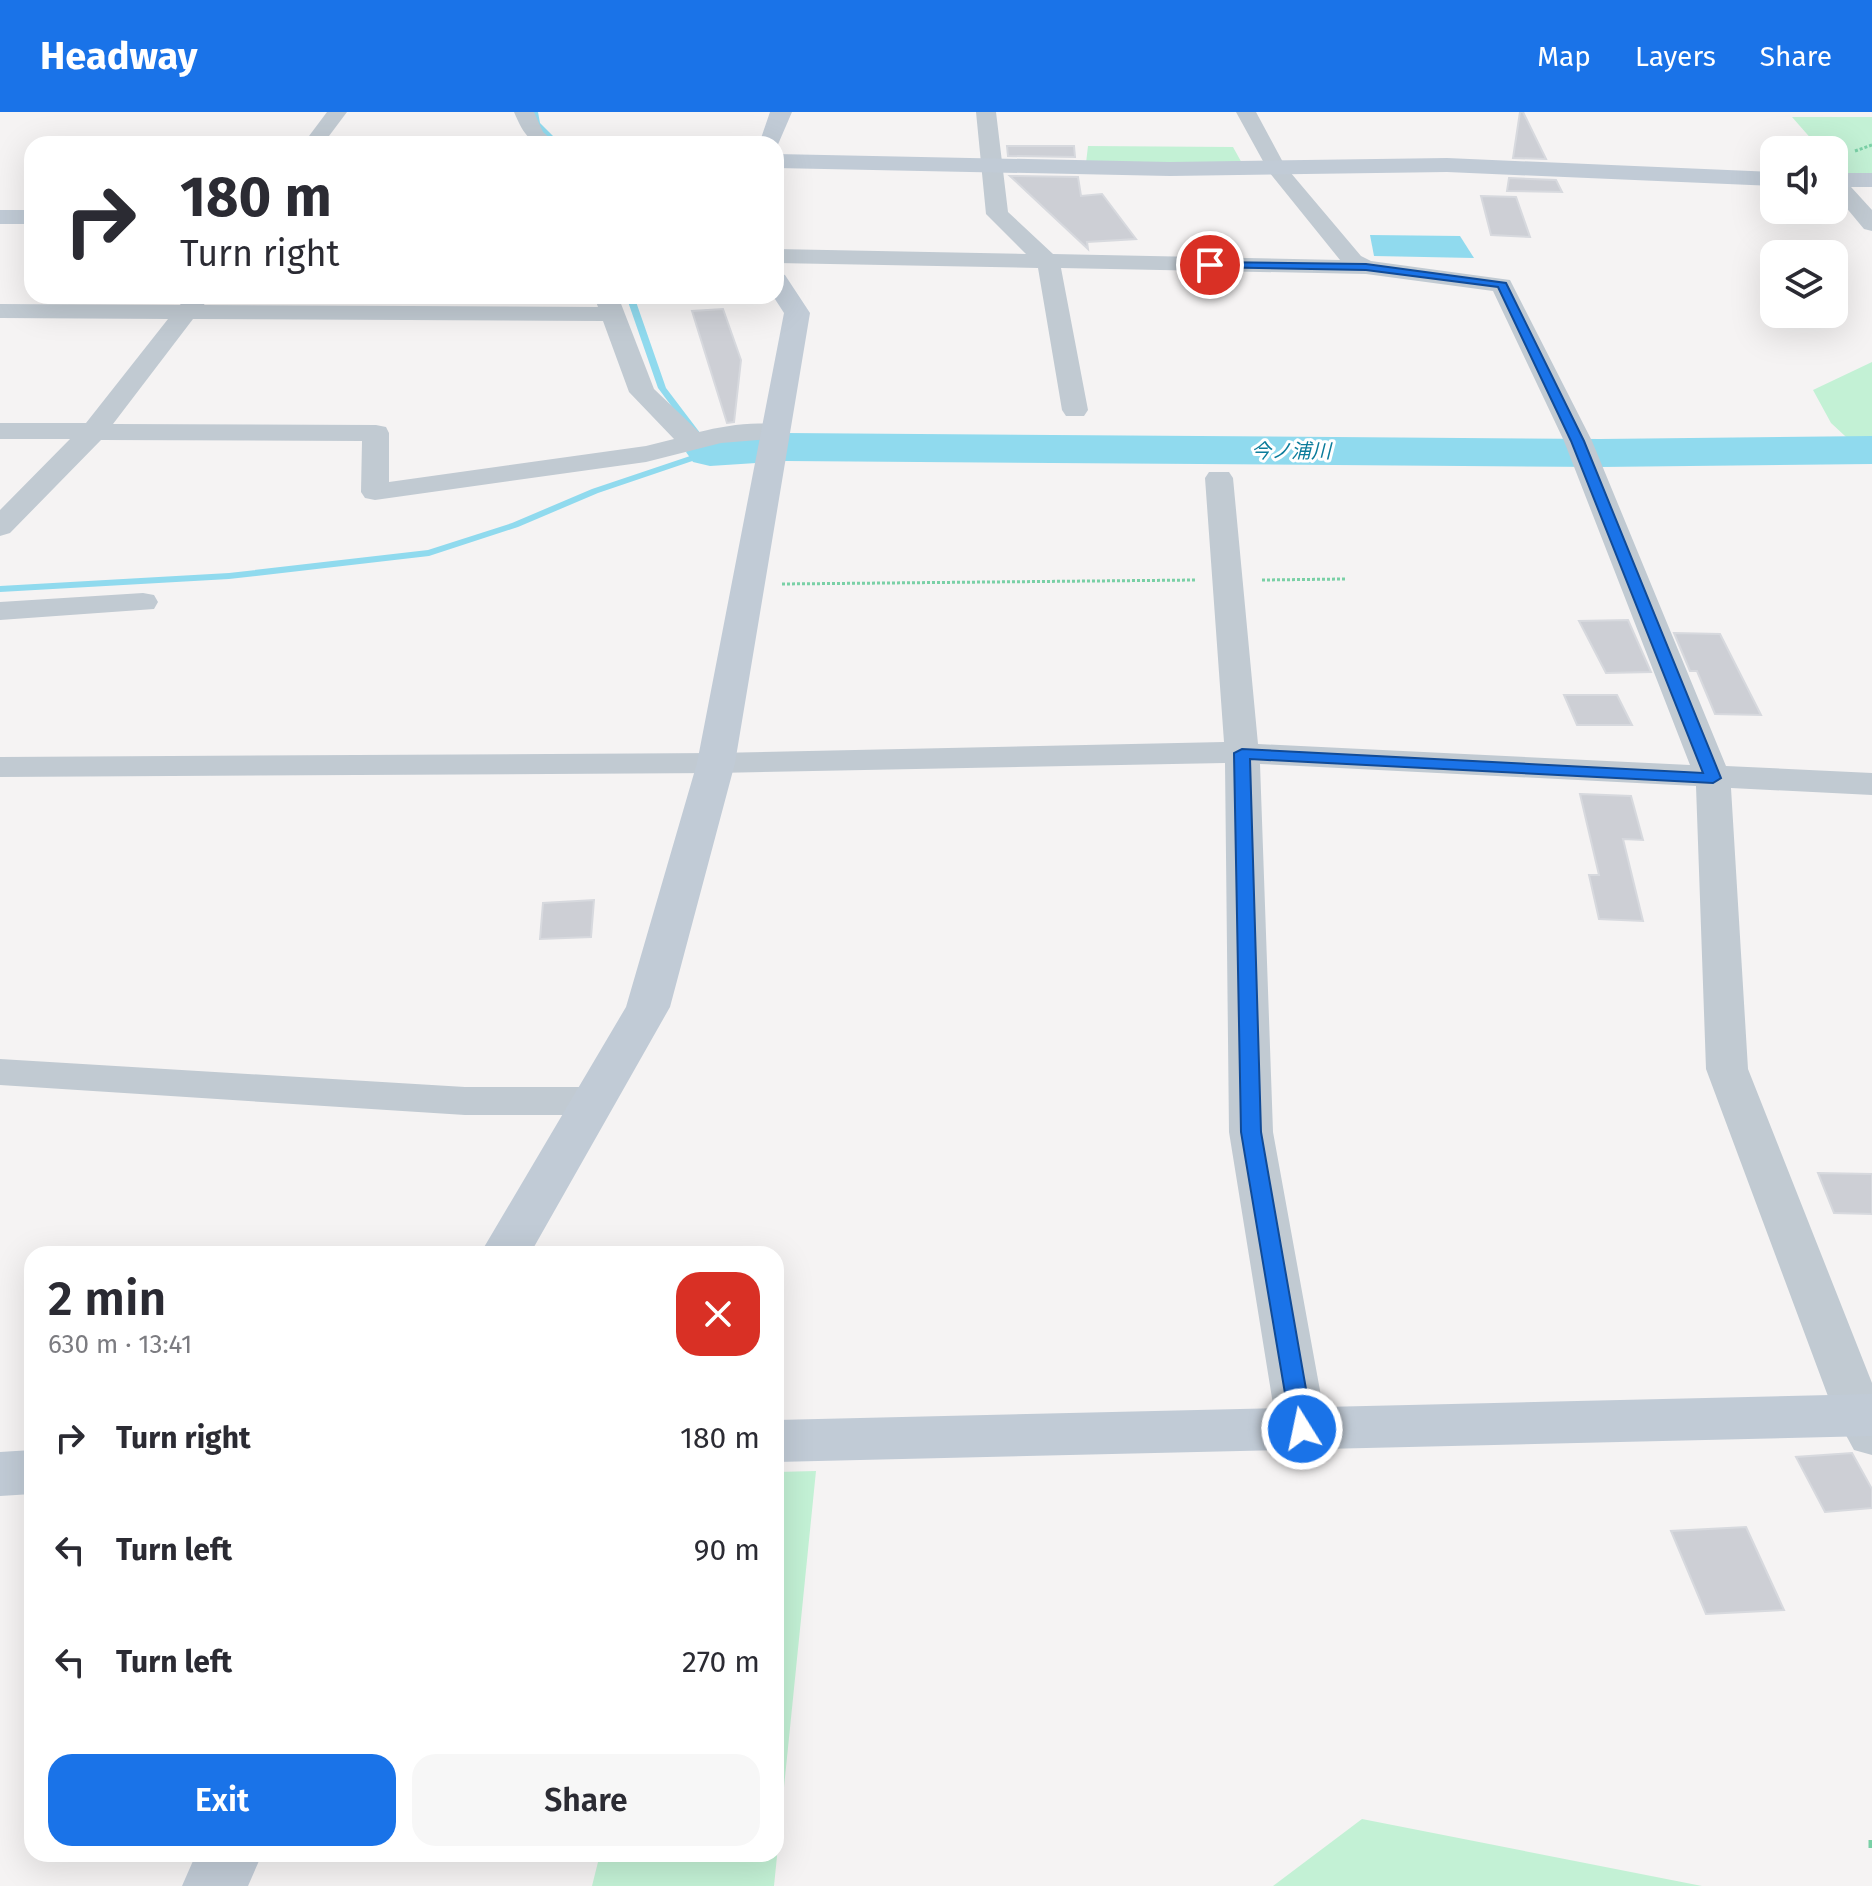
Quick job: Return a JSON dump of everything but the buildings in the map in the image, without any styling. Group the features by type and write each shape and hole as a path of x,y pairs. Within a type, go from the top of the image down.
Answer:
{"street":[{"path":"319,136 337,112"},
{"path":"524,112 535,136"},
{"path":"773,136 781,112"},
{"path":"986,112 997,214 1049,263 1075,410"},
{"path":"1246,112 1276,168 1353,261 1366,267"},
{"path":"784,161 1157,169 1447,165 1760,178"},
{"path":"1848,180 1872,180"},
{"path":"1848,196 1872,224"},
{"path":"0,217 24,217"},
{"path":"784,256 1366,267 1502,285 1578,441 1713,778 1727,1069 1868,1422 1302,1429 784,1441"},
{"path":"510,1246 648,1007 716,763 773,432 797,313 784,293"},
{"path":"0,311 192,304 608,305 642,392 693,442"},
{"path":"0,527 93,432 192,304"},
{"path":"0,431 376,433 375,492 646,454 721,435 773,432"},
{"path":"1219,478 1242,753 1251,1132 1302,1429"},
{"path":"0,611 143,602"},
{"path":"0,767 716,763 1242,753 1872,784"},
{"path":"0,1072 465,1101 592,1101"},
{"path":"0,1474 24,1472"},
{"path":"215,1886 226,1862"}],"path":[{"path":"749,584 1345,579"},
{"path":"1872,1840 1872,1850"}],"green space":[{"path":"1792,117 1872,117 1872,175 1848,174 1848,136 1809,136"},
{"path":"1088,146 1233,147 1243,165 1086,163"},
{"path":"1872,362 1872,461 1831,423 1813,390"},
{"path":"816,1471 784,1787 784,1472"},
{"path":"1362,1819 1702,1886 1273,1886"},
{"path":"598,1862 776,1862 774,1886 592,1886"}],"water":[{"path":"1370,235 1460,236 1474,258 1374,256"}],"waterway":[{"path":"535,112 537,124 550,136"},
{"path":"0,589 229,576 429,553 515,525 595,491 710,452 662,388 633,304"},
{"name":"今ノ浦川","path":"710,452 786,447 1600,453 1872,450"}],"route":[{"path":"1210,265 1366,267 1502,285 1578,441 1713,778 1242,753 1251,1132 1302,1429"}]}
